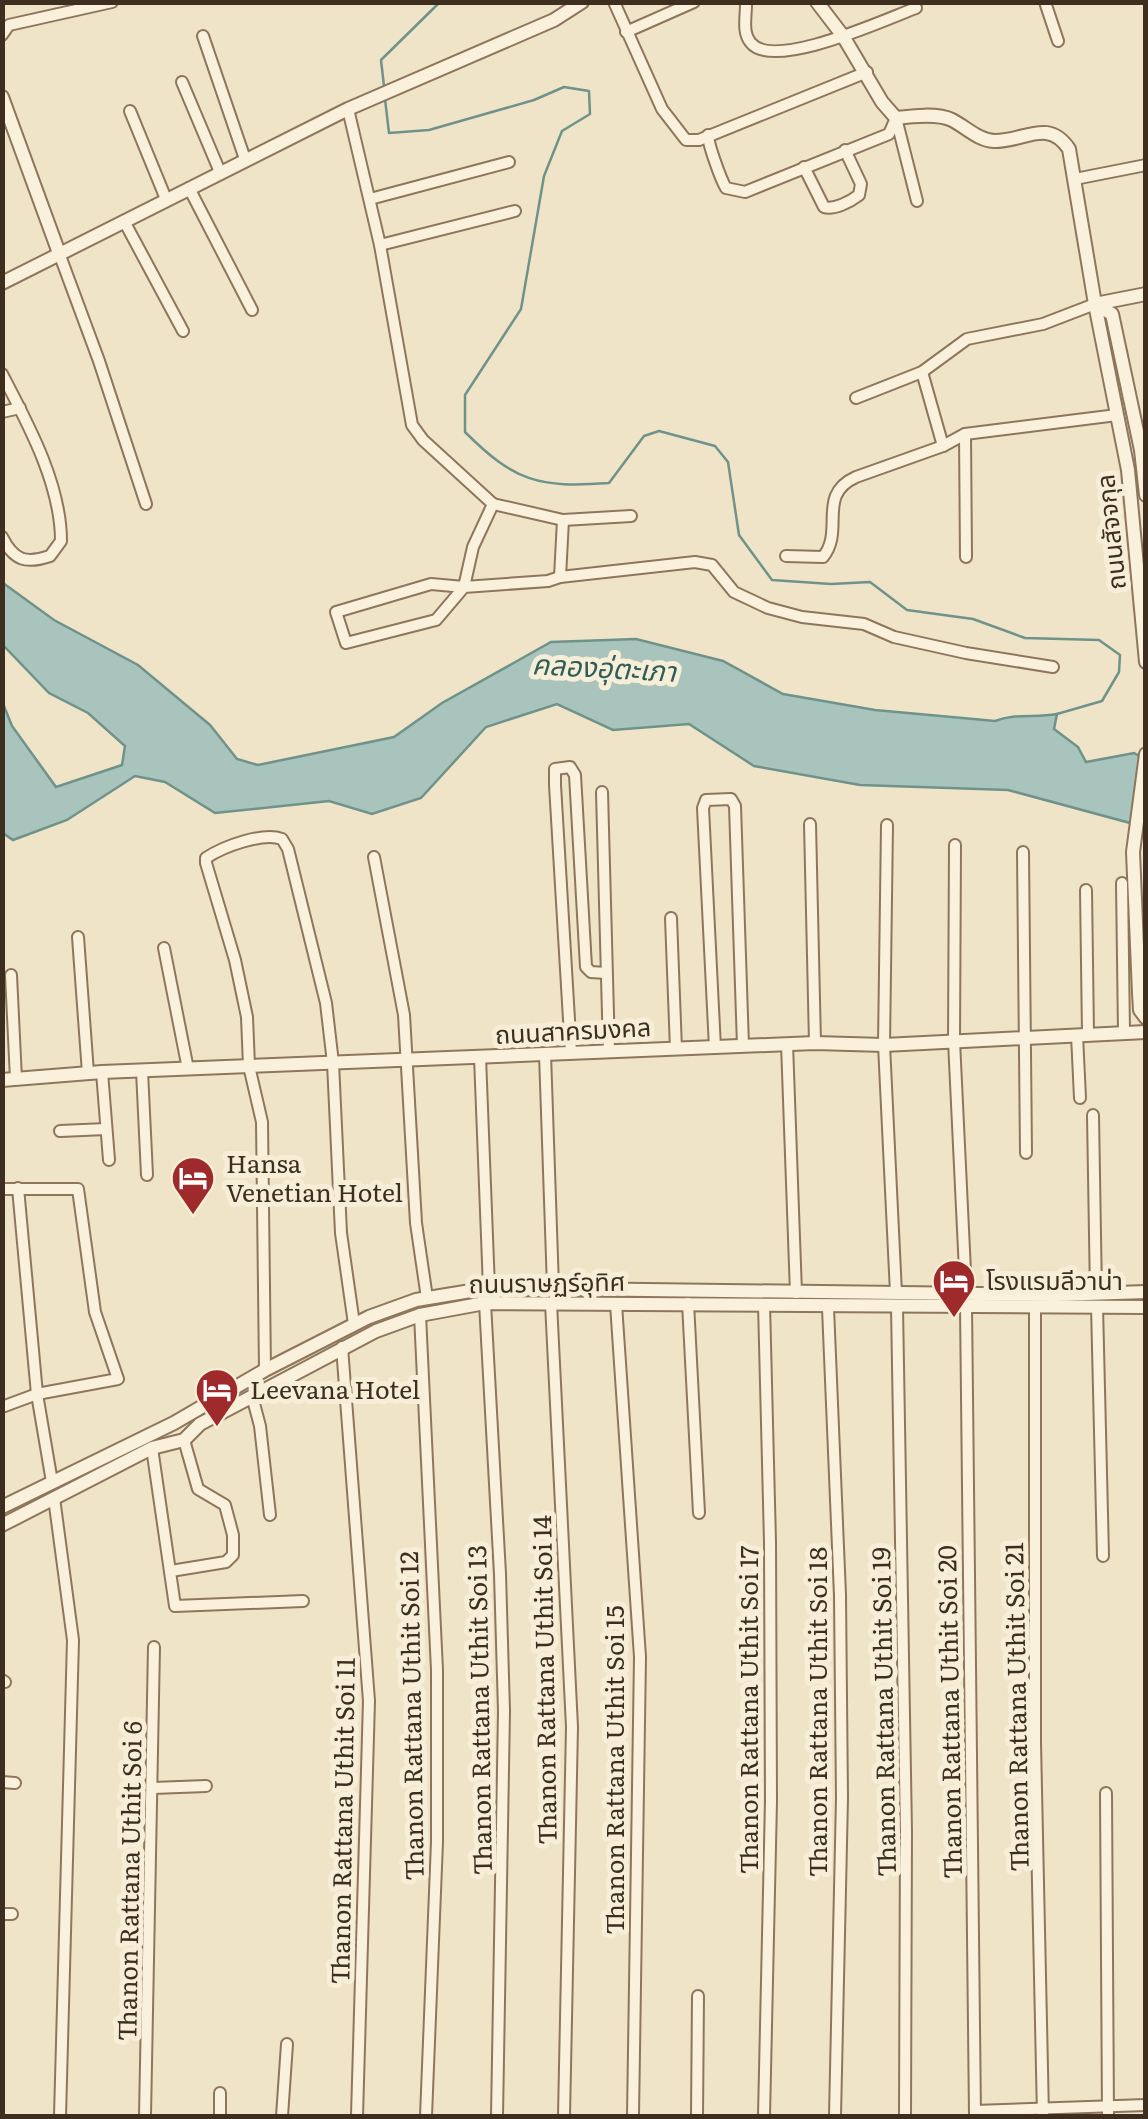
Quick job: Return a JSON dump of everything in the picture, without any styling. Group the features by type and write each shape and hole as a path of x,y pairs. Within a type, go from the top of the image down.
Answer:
{"street":[{"path":"2,34 9,26 112,2"},
{"path":"2,283 348,109 554,20 582,2"},
{"path":"614,2 662,109 681,137 691,141 866,72"},
{"path":"626,32 694,2"},
{"path":"817,2 896,118 917,201"},
{"path":"1045,2 1058,41"},
{"path":"746,5 748,40 762,51 793,52 916,8"},
{"path":"203,36 246,159"},
{"path":"182,82 220,172"},
{"path":"2,97 100,360 146,504"},
{"path":"348,109 380,245 412,425 493,504 563,520 631,516"},
{"path":"130,110 166,199"},
{"path":"896,118 948,117 976,135 994,141 1046,132 1061,138 1069,149 1095,304"},
{"path":"708,135 719,176 730,191 757,188 889,134 896,118"},
{"path":"804,167 824,207 854,199 859,196 861,184 845,150"},
{"path":"370,199 509,162"},
{"path":"1074,179 1146,164"},
{"path":"188,188 252,310"},
{"path":"380,245 515,211"},
{"path":"124,221 183,331"},
{"path":"856,398 922,372 967,339 1042,324 1095,304 1146,294"},
{"name":"ถนนสัจจกุล","path":"1095,304 1128,470 1146,662"},
{"name":"ถนนสัจจกุล","path":"1095,304 1112,314 1143,450 1146,495"},
{"path":"922,372 942,446"},
{"path":"2,374 20,408 58,506 62,541 50,556 25,561 11,554 2,537"},
{"path":"2,412 20,408"},
{"path":"786,556 818,560 828,552 835,494 844,483 965,434 1117,415"},
{"path":"965,434 966,557"},
{"path":"493,504 472,547 464,587 436,620 346,642 336,612 430,584 443,582 464,587 548,581 695,562 712,565 734,592 768,608 802,617 864,624 894,638 1052,667"},
{"path":"560,577 563,520"},
{"path":"1146,754 1133,852 1140,1010 1146,1018"},
{"path":"570,1053 555,768 570,767 575,775 586,967 590,972 606,973"},
{"path":"602,792 609,1051"},
{"path":"715,1048 703,808 706,800 714,798 731,799 736,806 743,1046"},
{"path":"810,824 815,1043"},
{"name":"Thanon Rattana Uthit Soi 19","path":"888,825 884,1044 896,1300 906,1832 905,2116"},
{"path":"265,1370 262,1122 249,1066 246,1016 235,960 206,858 221,849 273,836 282,839 288,849 326,1003 333,1063 341,1233 354,1324"},
{"name":"Thanon Rattana Uthit Soi 20","path":"955,845 954,1041 966,1299 975,2114"},
{"path":"1023,852 1026,1153"},
{"path":"374,857 404,1015 414,1205 427,1298"},
{"path":"1122,883 1124,1032"},
{"path":"1080,1098 1086,890"},
{"path":"671,918 676,1048"},
{"path":"78,937 109,1160"},
{"path":"164,948 188,1069"},
{"path":"9,1079 11,974"},
{"name":"ถนนสาครมงคล","path":"9,1079 676,1048 884,1044 1146,1032"},
{"path":"787,1044 796,1293"},
{"path":"545,1054 553,1288"},
{"path":"480,1057 490,1288"},
{"path":"142,1071 148,1175"},
{"path":"1092,1115 1103,1556"},
{"path":"60,1131 106,1129"},
{"path":"18,1188 38,1394 52,1482"},
{"path":"2,1189 78,1189 95,1312 118,1380 38,1394 2,1407"},
{"name":"ถนนราษฏร์อุทิศ","path":"2,1507 174,1423 354,1324 427,1298 490,1288 553,1288 828,1308 896,1300"},
{"name":"ถนนราษฏร์อุทิศ","path":"966,1299 1035,1306 1146,1292"},
{"name":"ถนนราษฏร์อุทิศ","path":"184,1440 200,1424 342,1348 420,1315 485,1303 688,1304 718,1297 796,1293 896,1300 1096,1300 1146,1307"},
{"name":"Thanon Rattana Uthit Soi 13","path":"485,1303 504,1711 497,2116"},
{"name":"Thanon Rattana Uthit Soi 14","path":"551,1303 572,1727 564,2116"},
{"name":"Thanon Rattana Uthit Soi 15","path":"616,1304 640,1657 633,2116"},
{"path":"688,1304 699,1514"},
{"name":"Thanon Rattana Uthit Soi 17","path":"764,1304 771,1762 764,2116"},
{"name":"Thanon Rattana Uthit Soi 21","path":"1035,1306 1035,1743 1044,2112"},
{"name":"Thanon Rattana Uthit Soi 18","path":"828,1308 840,1595 842,1798 835,2116"},
{"name":"Thanon Rattana Uthit Soi 12","path":"420,1315 437,1670 437,1842 426,2116"},
{"name":"Thanon Rattana Uthit Soi 11","path":"342,1348 369,1702 357,2116"},
{"path":"252,1396 260,1426 270,1515"},
{"path":"192,1410 200,1424"},
{"path":"2,1525 152,1448 184,1440 198,1489 225,1505 233,1535 233,1555 226,1562 171,1572"},
{"path":"152,1448 176,1606 303,1601"},
{"path":"54,1498 73,1640 60,2116"},
{"name":"Thanon Rattana Uthit Soi 6","path":"145,2116 154,1647"},
{"path":"154,1788 206,1786"},
{"path":"1106,1793 1108,2112"},
{"path":"698,1996 698,2116"},
{"path":"282,2116 287,2044"},
{"path":"220,2093 220,2116"},
{"path":"975,2114 1108,2112 1146,2105"}],"water":[{"name":"คลองอุ่ตะเภา","path":"3,583 54,620 138,665 210,725 237,759 258,765 394,737 442,703 551,642 636,639 723,661 783,694 875,710 995,721 1057,714 1054,729 1078,747 1086,762 1134,753 1145,759 1145,827 1008,790 860,785 754,766 689,724 613,730 557,704 486,727 421,798 372,814 329,801 215,813 165,782 135,776 67,820 13,840 3,833 2,701 12,726 56,787 122,765 125,746 88,713 49,693 3,645"}],"waterway":[{"path":"384,86 381,60 440,2"},
{"path":"385,99 389,133 429,130 534,100 564,87 589,91 590,114 562,131 544,176 521,309 465,395 465,432 483,449 530,478 585,484 609,483 644,436 659,431 715,446 728,462 739,535 772,580 870,582 907,610 973,619 1025,638 1099,640 1120,655 1119,672 1102,701 1057,714"}],"place":[{"name":"Hansa Venetian Hotel","path":"193,1216"},
{"name":"โรงแรมลีวาน่า","path":"954,1319"},
{"name":"Leevana Hotel","path":"217,1428"}]}
